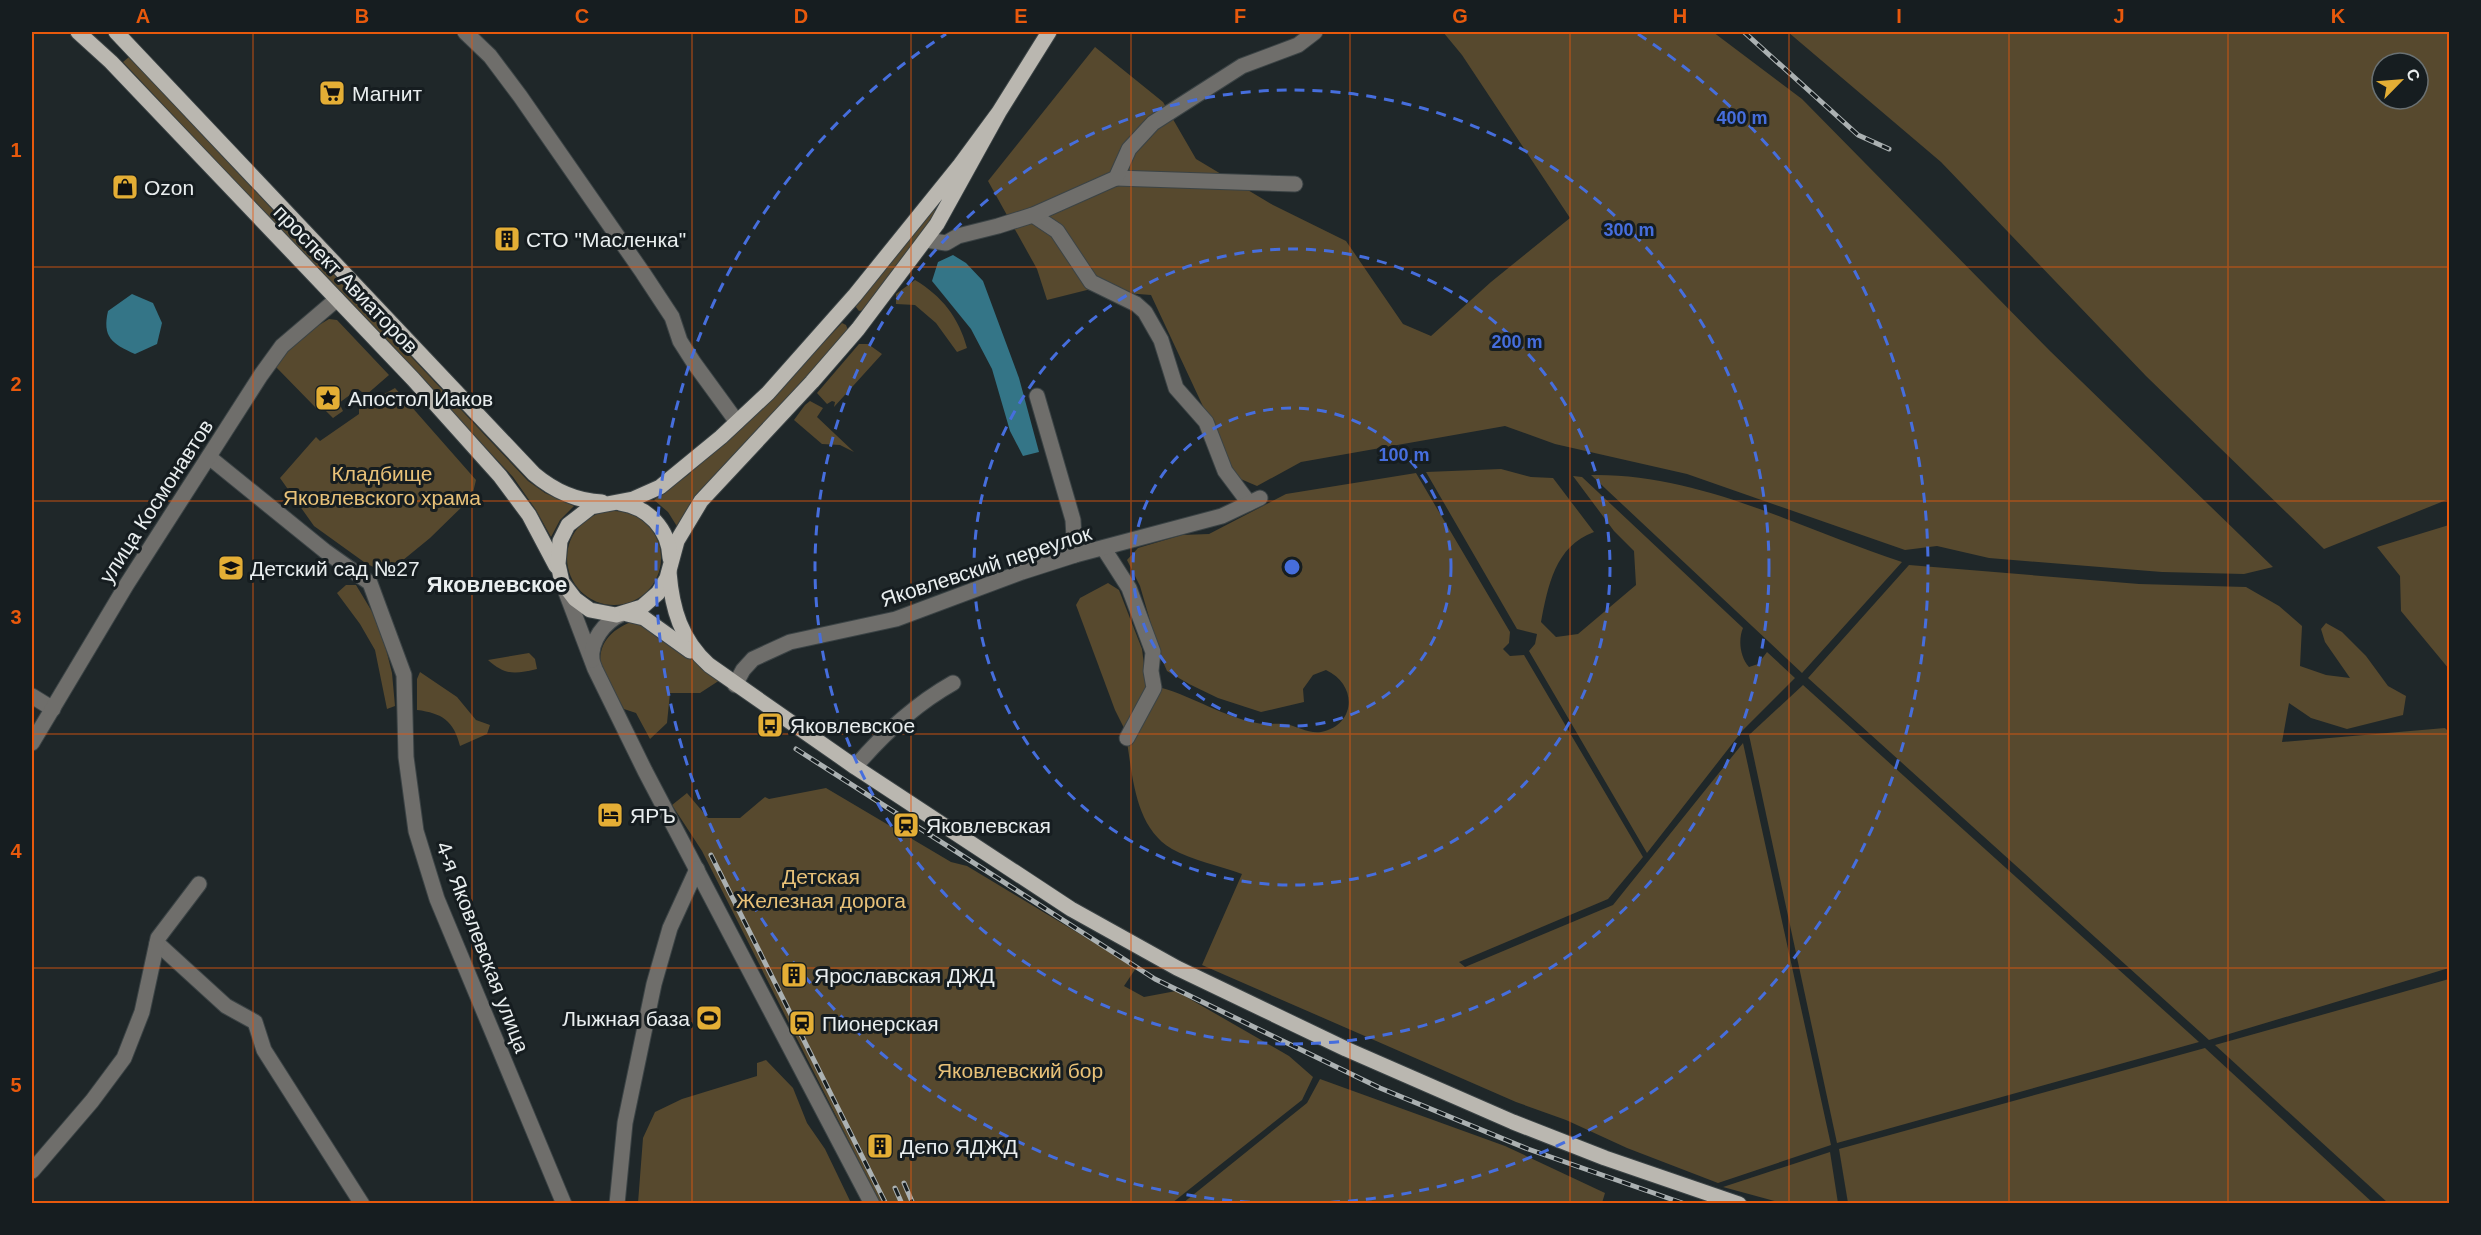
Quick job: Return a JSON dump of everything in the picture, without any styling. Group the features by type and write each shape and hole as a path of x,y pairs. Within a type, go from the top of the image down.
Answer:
{"main road":[{"name":"проспект Авиаторов","path":"78,32 111,62 413,379 514,492 536,527 561,578"},
{"name":"проспект Авиаторов","path":"116,32 534,474 550,486 587,501 611,502"},
{"path":"624,614 651,601 663,586 682,532 701,501 783,415 843,347 926,240 999,112 1049,32"},
{"path":"999,112 960,165 855,295 786,374 737,422 660,487 639,497 611,502 583,512 568,525 560,541 558,553 561,578 575,599 590,610 608,615 624,614 644,618 735,685 855,767 1071,909 1177,968 1346,1049 1513,1122 1605,1158 1739,1203"},
{"path":"611,502 640,509 657,522 667,541 674,605 683,632 693,649 709,665"}],"street":[{"path":"465,32 490,56 527,105 643,273 672,317 680,341 737,422"},
{"path":"1116,178 1130,149 1153,123 1242,66 1298,45 1315,32"},
{"path":"926,240 946,243 958,236 1033,214 1116,178 1295,184"},
{"name":"Яковлевский переулок","path":"735,685 743,670 753,659 790,642 896,619 1022,572 1075,555 1222,516 1255,500 1225,471 1206,422 1176,388 1161,340 1145,312 1137,304 1091,282 1056,231 1033,214"},
{"name":"улица Космонавтов","path":"32,743 127,584 275,355 290,339 337,299"},
{"path":"1037,396 1073,520 1075,555"},
{"name":"4-я Яковлевская улица","path":"209,457 325,551 370,583 404,675 406,757 419,843 437,899 564,1203"},
{"path":"1104,549 1129,588 1152,651 1151,671 1154,688 1127,738"},
{"path":"561,578 595,669 872,1203"},
{"path":"595,669 591,653 596,637 610,622 624,614"},
{"path":"855,767 876,742 910,710 953,683"},
{"path":"32,696 53,709"},
{"path":"617,1203 625,1123 654,984 669,928 697,869"},
{"path":"32,1171 92,1101 124,1058 142,1012 158,938 199,884"},
{"path":"157,943 226,1006 255,1022 264,1050 362,1203"}],"green space":[{"path":"1443,32 1713,32 1802,99 2050,351 2273,567 2244,574 2162,572 1989,558 1937,546 1905,550 1687,474 1555,444 1505,426 1301,462 1257,486 1236,477 1151,295 1087,290 1047,300 1037,269 988,181 1095,47 1163,102 1196,159 1273,205 1346,241 1403,324 1431,336 1491,282 1570,218 1462,55"},
{"path":"1788,32 2449,32 2449,499 2324,549 2146,376 1941,162"},
{"path":"129,57 528,481 545,493 574,506 560,520 551,537 513,477 123,62"},
{"path":"933,209 937,212 864,310 859,311 855,306"},
{"path":"915,280 933,293 948,309 964,337 967,348 957,352 936,323 915,305 896,304 896,294"},
{"path":"329,319 337,320 389,375 366,395 358,389 339,403 343,411 333,418 319,404 316,408 276,367 275,361 296,339"},
{"path":"842,323 848,330 678,528 668,512 654,500 688,475 772,397"},
{"path":"859,344 868,344 882,354 834,407 835,402 827,404 817,393"},
{"name":"Кладбище Яковлевского храма","path":"395,388 476,480 472,497 430,538 386,574 364,562 314,526 280,478 316,437 320,441 359,414 359,408"},
{"path":"810,401 823,408 817,417 854,452 840,445 822,444 794,420"},
{"path":"1501,469 1531,477 1553,478 1594,532 1581,538 1570,547 1562,557 1551,581 1541,622 1556,637 1578,634 1636,585 1634,551 1614,531 1573,476 1582,477 1743,628 1741,648 1749,667 1758,664 1767,652 1795,678 1743,730 1647,853 1529,651 1535,644 1537,634 1517,629 1426,472"},
{"path":"1416,473 1510,632 1509,643 1503,649 1510,656 1524,655 1643,857 1608,899 1459,962 1465,967 1613,905 1743,743 1831,1145 1718,1183 1627,1148 1566,1120 1516,1102 1202,965 1242,874 1188,856 1172,849 1160,840 1151,829 1138,802 1127,742 1162,688 1245,720 1260,724 1285,724 1316,732 1333,728 1341,721 1349,704 1348,694 1344,685 1326,670 1313,675 1303,689 1304,702 1261,712 1218,698 1167,671 1160,655 1140,586 1127,560 1138,548 1182,535 1209,534 1286,494"},
{"path":"1591,475 1632,477 1671,483 1711,493 1750,505 1902,562 1802,673"},
{"path":"605,511 623,511 648,524 658,540 661,558 658,576 648,592 623,605 605,605 580,592 567,567 567,549 580,524"},
{"path":"2450,525 2449,669 2401,611 2400,576 2377,547"},
{"path":"1909,565 2139,584 2246,587 2279,606 2302,626 2300,666 2326,675 2350,678 2325,642 2321,629 2326,623 2342,632 2366,656 2388,686 2406,696 2403,715 2347,729 2311,718 2289,703 2282,742 2445,728 2449,732 2449,968 2209,1040 1808,678"},
{"path":"1108,583 1119,590 1142,649 1147,689 1125,730 1115,710 1076,605 1080,598"},
{"path":"346,585 356,585 380,625 392,673 395,706 387,709 375,650 360,624 337,593"},
{"path":"631,622 645,626 720,680 700,693 670,693 667,723 650,739 636,713 624,709 601,667 601,651 607,639 617,629"},
{"path":"529,653 535,659 537,669 511,672 500,669 488,660"},
{"path":"420,672 457,697 476,720 490,725 487,734 460,746 454,730 446,720 433,713 417,710 417,679"},
{"path":"1803,685 2199,1042 1837,1143 1749,735"},
{"name":"Яковлевский бор","path":"826,788 951,862 967,866 1136,968 1124,986 1144,997 1176,991 1289,1056 1313,1077 1302,1100 1172,1203 880,1203 702,851 672,805 687,793 708,818 740,818 765,797 769,799"},
{"path":"2449,979 2449,1203 2388,1203 2215,1045"},
{"path":"2205,1048 2373,1203 1848,1203 1839,1149"},
{"path":"766,1060 793,1088 807,1123 825,1149 851,1203 638,1203 643,1138 655,1112 682,1099 757,1076 757,1063"},
{"path":"1320,1079 1505,1146 1605,1193 1602,1203 1183,1203 1307,1103"},
{"path":"1830,1152 1838,1203 1782,1203 1723,1187"}],"water":[{"path":"953,255 966,263 983,281 1019,378 1039,452 1023,456 1010,431 992,369 971,329 932,281 938,262"},
{"path":"132,294 153,303 162,323 157,344 135,354 115,343 106,327 108,311"}],"railway":[{"path":"1744,32 1858,135 1889,149"},
{"path":"796,749 1155,979 1380,1088 1528,1149 1685,1204"},
{"path":"711,855 886,1204"},
{"path":"904,1183 913,1204"},
{"path":"895,1188 902,1204"}],"place":[{"name":"Магнит","path":"332,93"},
{"name":"Ozon","path":"125,187"},
{"name":"СТО \"Масленка\"","path":"507,239"},
{"name":"Апостол Иаков","path":"328,398"},
{"name":"Детский сад №27","path":"231,568"},
{"name":"Яковлевское","path":"770,725"},
{"name":"ЯРЪ","path":"610,815"},
{"name":"Яковлевская","path":"906,825"},
{"name":"Ярославская ДЖД","path":"794,975"},
{"name":"Лыжная база","path":"709,1018"},
{"name":"Пионерская","path":"802,1023"},
{"name":"Депо ЯДЖД","path":"880,1146"}],"district":[{"name":"Яковлевское","path":"497,584"}],"park label":[{"name":"Детская Железная дорога","path":"821,888"}]}
